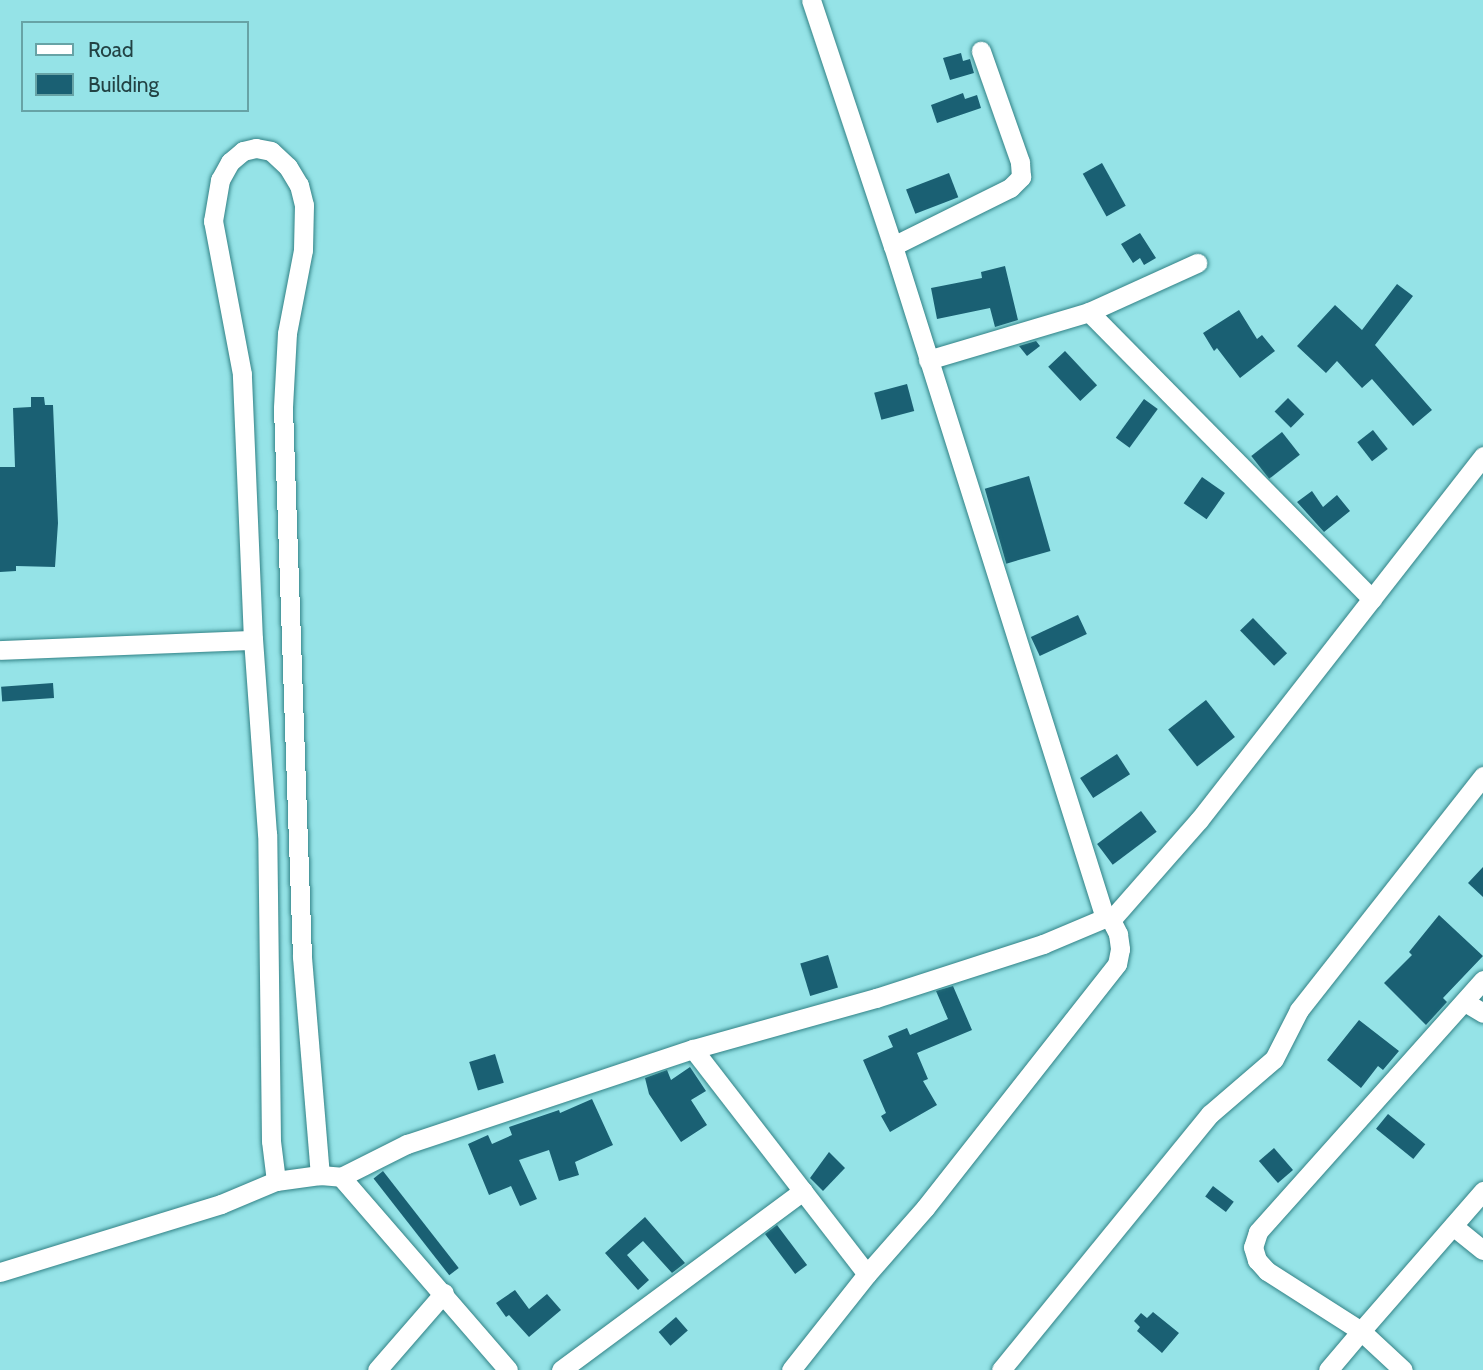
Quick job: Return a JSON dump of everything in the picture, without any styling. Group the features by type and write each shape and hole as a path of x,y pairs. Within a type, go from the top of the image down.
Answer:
{"street":[{"path":"791,1370 925,1208 1117,964 1119,942 1108,919 893,246 811,0"},
{"path":"893,246 1010,188 1021,177 1020,162 981,51"},
{"path":"276,1181 271,1141 267,834 253,639 242,374 213,221 220,180 230,162 243,150 256,148 271,151 288,167 299,185 304,205 303,250 287,333 283,408 302,957 320,1175"},
{"path":"928,360 1089,312 1197,263"},
{"path":"1089,312 1372,599"},
{"path":"0,1272 221,1204 276,1181 320,1175 341,1177 407,1144 693,1049 889,994 1043,944 1108,919 1199,820 1483,456"},
{"path":"0,650 253,639"},
{"path":"1001,1370 1210,1114 1274,1059 1299,1010 1483,776"},
{"path":"1402,1370 1361,1331 1267,1271 1257,1260 1253,1247 1258,1232 1483,981"},
{"path":"1465,1002 1483,1013"},
{"path":"693,1049 867,1275"},
{"path":"341,1177 508,1370"},
{"path":"561,1370 803,1191"},
{"path":"1328,1370 1483,1191"},
{"path":"1453,1226 1483,1251"},
{"path":"377,1370 444,1293"}],"building":[{"path":"961,53 963,61 970,59 974,73 950,80 943,58"},
{"path":"963,93 965,99 977,95 981,108 937,123 931,105"},
{"path":"1102,163 1126,206 1107,217 1083,174"},
{"path":"949,173 958,197 915,214 906,189"},
{"path":"1140,233 1156,258 1144,265 1140,258 1133,263 1121,244"},
{"path":"1005,266 1018,320 995,327 990,308 937,319 931,288 982,278 981,272"},
{"path":"1397,284 1413,296 1375,345 1432,410 1413,426 1372,379 1362,388 1337,361 1326,373 1297,346 1335,305 1362,330"},
{"path":"1239,310 1257,339 1262,335 1275,351 1240,378 1217,348 1214,351 1203,333"},
{"path":"1036,341 1040,346 1027,356 1019,346"},
{"path":"1065,351 1097,385 1080,401 1048,367"},
{"path":"907,384 914,411 881,420 874,393"},
{"path":"31,397 44,397 45,405 53,405 58,523 55,567 16,566 16,571 0,572 0,467 15,467 13,408 31,407"},
{"path":"1288,398 1304,414 1291,428 1275,411"},
{"path":"1144,399 1158,409 1130,448 1116,438"},
{"path":"1373,430 1388,449 1372,461 1357,442"},
{"path":"1282,432 1300,455 1269,479 1251,456"},
{"path":"1029,476 1050,551 1006,564 985,489"},
{"path":"1202,477 1225,493 1207,519 1184,503"},
{"path":"1312,491 1323,507 1337,495 1350,511 1324,532 1297,502"},
{"path":"1078,615 1087,634 1040,656 1031,637"},
{"path":"1253,618 1287,653 1274,666 1240,631"},
{"path":"53,683 54,698 2,702 1,687"},
{"path":"1206,700 1235,737 1197,767 1168,730"},
{"path":"1117,754 1130,774 1093,798 1080,778"},
{"path":"1141,811 1157,832 1113,865 1097,844"},
{"path":"1483,867 1483,897 1468,883"},
{"path":"1439,915 1483,956 1443,998 1447,1002 1426,1025 1384,983 1412,955 1409,952"},
{"path":"828,955 838,988 810,996 800,963"},
{"path":"953,986 972,1030 917,1053 928,1079 923,1081 937,1105 890,1132 881,1116 886,1113 863,1060 893,1047 888,1036 907,1028 910,1035 948,1019 936,991"},
{"path":"1359,1020 1399,1051 1383,1070 1378,1066 1361,1088 1327,1060"},
{"path":"495,1054 504,1083 478,1091 469,1062"},
{"path":"690,1067 706,1091 691,1100 707,1125 681,1142 649,1094 645,1078 667,1070 671,1080"},
{"path":"592,1099 613,1145 575,1162 579,1175 559,1181 549,1150 519,1160 537,1199 520,1206 511,1186 489,1195 468,1144 488,1135 492,1144 512,1135 509,1127 559,1110 560,1113"},
{"path":"1388,1114 1425,1144 1413,1159 1376,1129"},
{"path":"1274,1148 1293,1170 1278,1183 1259,1161"},
{"path":"829,1152 845,1168 823,1191 810,1178"},
{"path":"383,1171 459,1268 449,1275 374,1178"},
{"path":"1213,1186 1234,1202 1226,1212 1205,1196"},
{"path":"645,1217 685,1263 672,1273 643,1241 627,1255 649,1280 638,1290 605,1253"},
{"path":"777,1225 807,1265 795,1274 765,1234"},
{"path":"515,1290 529,1309 547,1294 561,1310 529,1337 509,1315 506,1317 496,1303"},
{"path":"1153,1312 1179,1333 1162,1353 1137,1331 1140,1327 1134,1321 1141,1313 1147,1318"},
{"path":"676,1317 688,1331 670,1346 659,1332"}]}
